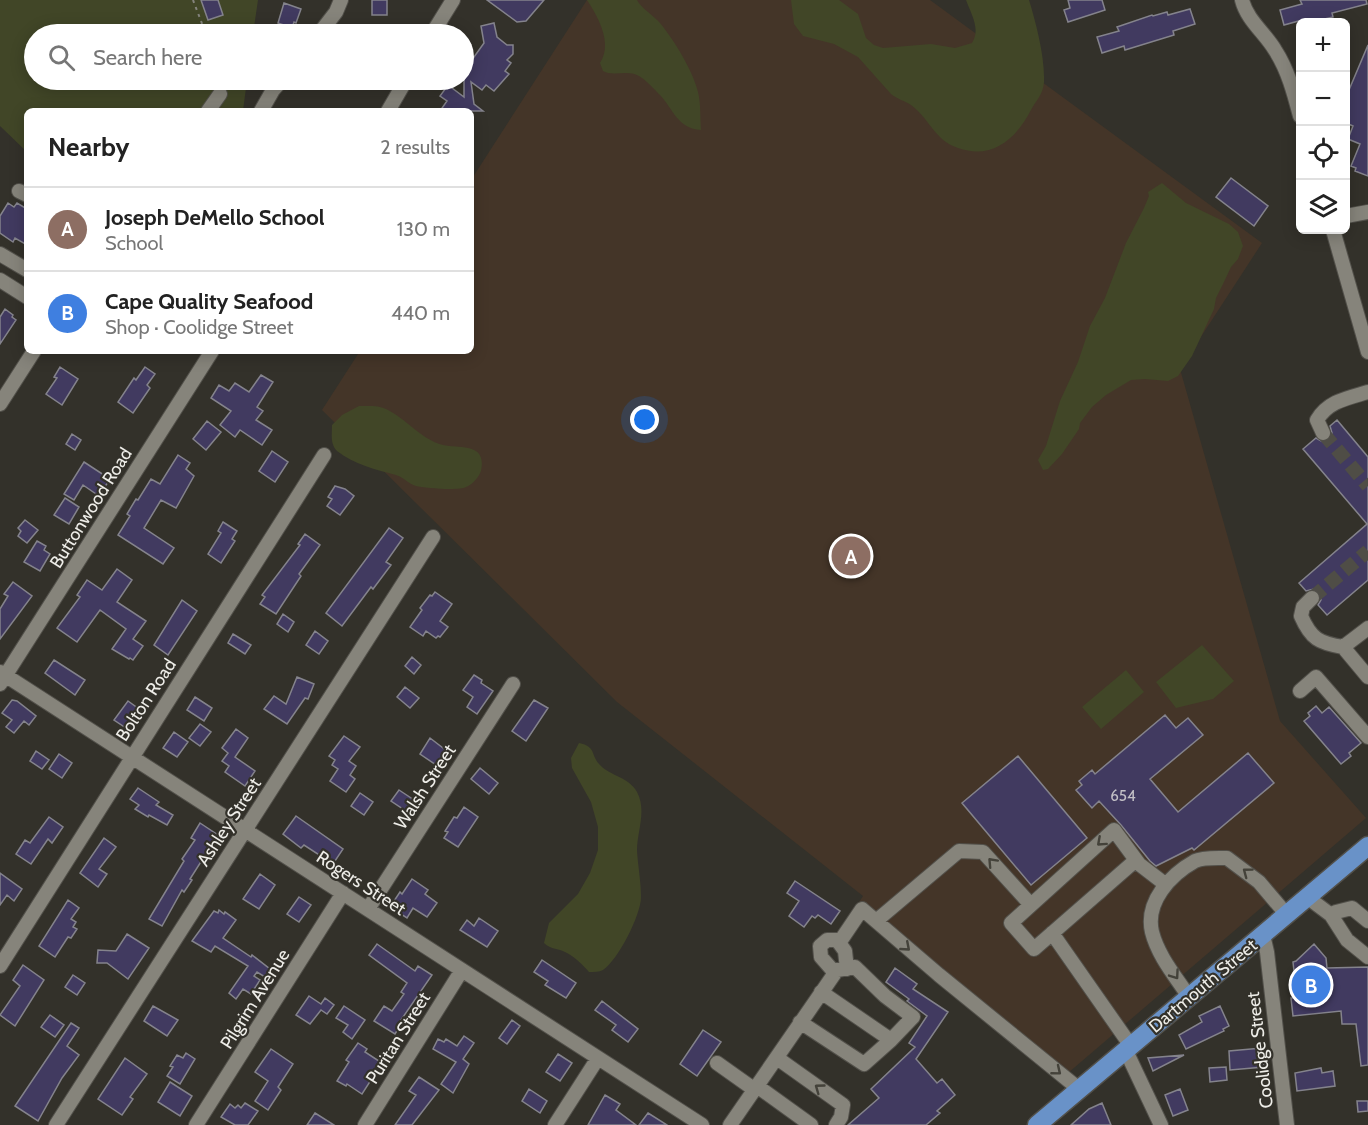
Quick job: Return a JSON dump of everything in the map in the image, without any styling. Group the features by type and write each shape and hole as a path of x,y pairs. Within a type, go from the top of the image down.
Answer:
{"main road":[{"name":"Dartmouth Street","path":"1037,1125 1368,846"}],"street":[{"path":"327,24 336,12 341,0"},
{"path":"438,24 453,0"},
{"path":"1242,0 1245,10 1276,50 1296,104"},
{"path":"263,108 273,90"},
{"path":"390,108 400,90"},
{"path":"210,108 220,94"},
{"path":"1350,215 1368,212"},
{"path":"1334,234 1368,352"},
{"path":"0,254 24,268"},
{"path":"14,262 1,281 24,295"},
{"path":"0,404 32,354"},
{"name":"Buttonwood Road","path":"2,677 210,354"},
{"path":"1323,433 1317,420 1322,411 1336,401 1368,392"},
{"name":"Bolton Road","path":"0,966 324,455"},
{"name":"Ashley Street","path":"56,1125 433,537"},
{"path":"1312,598 1303,607 1301,616 1308,632 1323,644 1343,647 1368,677"},
{"path":"1343,647 1368,628"},
{"name":"Rogers Street","path":"2,677 245,830 698,1124"},
{"path":"1300,691 1316,677 1368,736"},
{"name":"Walsh Street","path":"368,909 513,684"},
{"path":"1138,862 1034,949 1011,923 1114,830 1138,862 1165,884"},
{"path":"876,921 959,850 983,852 1031,905"},
{"path":"1189,997 1164,960 1152,931 1152,908 1165,884 1197,860 1227,858 1259,882 1287,915"},
{"name":"Pilgrim Avenue","path":"196,1125 343,893"},
{"path":"1307,897 1330,915 1347,940 1368,957"},
{"path":"1330,915 1352,908 1368,921"},
{"path":"839,943 862,909 1079,1089"},
{"path":"1052,933 1129,1049 1161,1125"},
{"name":"Coolidge Street","path":"1263,935 1267,952 1287,1125"},
{"path":"827,940 837,940 844,951 841,971 821,957 820,946 827,940"},
{"path":"730,1125 777,1058 800,1022 821,992 841,971 855,967 885,996 913,1017 864,1064 800,1022"},
{"name":"Puritan Street","path":"365,1125 462,970"},
{"path":"821,992 891,1040"},
{"path":"555,1125 598,1058"},
{"path":"777,1058 843,1105 841,1117 836,1125"},
{"path":"717,1064 811,1125"}],"path":[{"path":"193,0 202,24"}],"shaded area":[{"path":"587,0 930,0 1262,243 1180,369 1280,721 1366,818 1068,1073 856,907 863,896 617,702 322,410 358,354 474,354 474,175"}],"green space":[{"path":"0,0 258,0 254,24 24,24 24,90 246,90 243,108 24,108 24,149 0,126"},
{"path":"587,0 637,0 660,23 682,56 696,84 700,101 701,130 693,129 681,122 660,95 639,76 603,71 600,63 605,47 602,30"},
{"path":"791,0 839,0 858,14 866,38 874,45 883,48 931,44 955,48 972,43 975,38 974,22 966,0 1029,0 1042,51 1044,82 1042,90 1018,130 1002,144 982,151 958,148 943,140 911,105 891,94 858,57 834,44 803,36 794,24"},
{"path":"1162,183 1186,203 1229,224 1238,232 1243,246 1238,259 1231,267 1216,298 1214,309 1192,356 1178,376 1168,381 1131,380 1106,395 1092,407 1080,423 1079,429 1062,454 1048,469 1043,470 1038,460 1046,446 1060,401 1078,362 1090,326 1105,298 1126,243 1144,208 1149,196 1148,192"},
{"path":"359,406 383,408 394,413 420,434 435,442 476,451 482,462 479,476 471,484 462,488 420,487 399,476 365,466 343,456 333,445 332,425 342,415"},
{"path":"1202,645 1234,681 1213,699 1176,708 1156,682"},
{"path":"1126,670 1144,692 1101,729 1082,707"},
{"path":"579,743 591,749 604,769 634,787 641,806 637,844 640,905 622,947 609,965 595,972 589,972 579,961 564,951 549,947 544,943 549,923 578,894 590,873 598,850 598,827 591,802 572,768 571,758"}],"building":[{"path":"201,0 218,0 223,15 208,20"},
{"path":"372,0 387,0 387,15 372,15"},
{"path":"487,0 544,0 526,21 517,22"},
{"path":"1068,0 1102,0 1105,10 1068,22 1064,10 1070,8"},
{"path":"1300,0 1366,0 1367,4 1332,13 1333,17 1296,18 1296,22 1284,25 1280,10 1302,4"},
{"path":"284,3 301,9 296,23 278,23"},
{"path":"1190,9 1195,24 1173,31 1174,35 1125,50 1124,46 1102,53 1097,37 1119,31 1117,27 1152,15 1167,12 1168,15"},
{"path":"494,23 497,37 507,45 513,45 513,54 507,60 511,63 505,71 509,74 494,91 486,85 482,90 474,84 474,57 484,43 481,26"},
{"path":"1368,45 1368,176 1355,171 1356,168 1351,166 1360,144 1350,140 1353,126 1350,125 1350,88"},
{"path":"444,90 455,90 464,97 464,90 472,90 474,104 483,111 474,111 474,108 442,108 447,101 440,96"},
{"path":"1231,178 1268,206 1254,226 1216,197"},
{"path":"8,203 14,207 17,203 24,207 24,243 15,238 13,242 0,233 0,216"},
{"path":"5,309 16,320 0,344 0,317"},
{"path":"60,367 78,379 62,405 46,394 57,378 54,377"},
{"path":"145,367 155,374 147,385 150,388 133,413 118,402 134,378 136,380"},
{"path":"261,375 273,382 257,407 263,411 256,420 272,430 262,445 240,430 235,437 220,425 231,411 211,398 219,385 229,391 235,383 249,392"},
{"path":"1337,420 1368,457 1368,580 1327,615 1318,605 1321,600 1319,592 1314,589 1306,591 1299,583 1367,524 1303,449 1316,438 1323,442 1330,439 1332,433 1330,426"},
{"path":"207,421 221,432 206,450 193,439"},
{"path":"72,434 81,440 75,450 66,444"},
{"path":"272,451 288,462 275,482 259,471"},
{"path":"178,455 190,463 186,469 194,476 176,508 161,500 144,528 174,548 163,564 118,535 130,516 127,514 151,479 160,484"},
{"path":"84,462 110,479 99,496 83,485 74,500 64,494"},
{"path":"335,486 345,489 354,496 340,515 327,506 332,499 328,497"},
{"path":"65,498 79,507 69,524 54,515"},
{"path":"25,520 38,530 27,543 18,536 21,531 18,528"},
{"path":"223,522 237,531 232,539 235,541 221,563 208,554 221,533 218,531"},
{"path":"389,528 403,538 386,562 391,565 373,589 371,587 342,626 326,613"},
{"path":"305,534 320,545 299,574 301,576 276,614 260,604 265,597 262,595 300,545 298,544"},
{"path":"37,541 46,546 44,550 50,554 40,571 24,562"},
{"path":"117,569 132,580 117,602 146,621 133,639 143,646 133,660 112,649 126,629 100,610 77,642 57,628 80,597 77,595 87,580 102,590"},
{"path":"13,582 32,596 0,639 0,609 8,596 4,594"},
{"path":"435,592 452,604 440,621 448,627 440,637 436,638 426,631 423,636 410,627 422,610 420,608"},
{"path":"182,600 197,611 168,655 154,645"},
{"path":"283,614 294,622 288,632 277,624"},
{"path":"315,631 328,641 319,654 306,645"},
{"path":"233,634 251,645 245,654 228,643"},
{"path":"412,657 421,665 414,674 405,666"},
{"path":"54,660 85,680 75,695 45,673"},
{"path":"474,675 493,691 477,714 467,707 473,697 463,690"},
{"path":"297,677 314,684 308,699 305,698 287,724 264,709 274,696 286,704"},
{"path":"405,687 419,698 410,708 397,697"},
{"path":"195,697 212,708 204,721 187,710"},
{"path":"12,700 17,701 36,716 29,725 24,721 14,733 6,727 12,720 2,713"},
{"path":"534,700 548,708 526,741 512,731"},
{"path":"128,701 139,709 126,728 114,720"},
{"path":"1316,706 1322,713 1329,707 1361,743 1341,764 1304,721 1310,716 1308,713"},
{"path":"1165,715 1176,728 1188,718 1203,735 1150,779 1178,812 1248,753 1274,783 1194,850 1192,848 1156,866 1099,801 1092,808 1076,790 1082,785 1079,781 1092,770 1095,774"},
{"path":"200,724 211,732 200,746 189,738"},
{"path":"236,729 248,738 235,757 255,771 245,786 225,772 229,766 222,761 228,753 222,748"},
{"path":"174,732 188,742 177,757 163,748"},
{"path":"344,736 360,747 349,761 356,766 350,775 355,779 346,792 330,781 338,769 332,765 335,760 329,756"},
{"path":"430,738 452,755 442,769 420,754"},
{"path":"36,751 49,760 42,769 30,761"},
{"path":"59,754 72,763 62,778 49,769"},
{"path":"1018,756 1087,838 1031,885 962,803"},
{"path":"480,768 498,783 489,794 471,779"},
{"path":"138,788 159,802 156,805 173,815 167,825 135,809 139,805 130,799"},
{"path":"399,790 417,802 409,813 391,801"},
{"path":"360,793 373,802 364,815 351,806"},
{"path":"464,807 478,817 458,847 444,838 448,832 445,831"},
{"path":"296,816 343,849 333,864 304,845 301,848 283,834"},
{"path":"49,817 63,827 52,843 48,839 31,864 16,854 25,840 30,843"},
{"path":"200,823 218,835 190,879 192,880 184,892 182,890 162,926 149,919 184,861 182,859 195,840 191,838"},
{"path":"104,838 116,847 99,869 107,874 98,887 80,873"},
{"path":"0,873 22,889 14,901 7,895 0,905"},
{"path":"260,874 275,885 259,909 243,899"},
{"path":"412,879 428,890 425,894 437,903 427,917 413,908 407,918 390,907"},
{"path":"795,881 840,911 831,924 818,915 815,918 812,916 804,927 789,916 799,901 787,893"},
{"path":"299,897 311,905 299,922 287,914"},
{"path":"68,900 79,908 71,919 76,922 73,927 77,929 71,938 68,937 55,957 39,946"},
{"path":"219,910 236,920 223,938 270,969 265,977 257,972 254,976 260,980 251,994 243,989 236,999 229,993 248,966 215,946 211,952 192,941 214,911 218,913"},
{"path":"479,918 498,931 487,947 460,930 467,920 474,926"},
{"path":"127,934 149,948 128,979 107,963 97,963 98,950 116,951"},
{"path":"377,944 415,971 418,966 432,975 401,1020 403,1021 395,1034 374,1021 384,1006 392,1011 404,994 401,992 407,983 369,955"},
{"path":"1314,944 1326,958 1327,968 1368,967 1368,1065 1361,1066 1356,1024 1342,1024 1341,1011 1293,1016 1291,998 1297,998 1293,962"},
{"path":"542,960 576,983 566,998 545,985 548,981 534,972"},
{"path":"23,965 44,980 15,1026 0,1015 20,986 13,980"},
{"path":"895,968 917,984 913,989 948,1012 916,1059 937,1083 942,1079 955,1095 937,1111 940,1113 926,1125 848,1125 879,1098 871,1089 915,1047 909,1043 927,1016 886,982"},
{"path":"73,975 85,983 77,995 65,987"},
{"path":"309,996 321,1004 325,998 334,1005 327,1014 321,1010 310,1024 296,1015"},
{"path":"602,1001 638,1029 628,1042 612,1030 616,1025 595,1010"},
{"path":"153,1006 178,1020 167,1036 144,1021"},
{"path":"344,1006 365,1020 352,1039 343,1032 348,1025 336,1018"},
{"path":"1220,1006 1229,1026 1223,1029 1224,1031 1186,1049 1179,1035 1202,1022 1199,1016"},
{"path":"50,1015 64,1025 55,1037 41,1027"},
{"path":"512,1020 520,1026 507,1044 499,1038"},
{"path":"71,1023 79,1028 67,1046 79,1055 62,1078 38,1121 15,1106"},
{"path":"703,1030 721,1042 697,1076 680,1064"},
{"path":"464,1036 474,1043 463,1059 469,1064 453,1093 441,1084 456,1062 433,1049 438,1039 444,1042 446,1039 457,1046"},
{"path":"358,1043 367,1049 365,1052 382,1063 362,1094 347,1084 346,1086 337,1081 349,1062 346,1060"},
{"path":"1262,1048 1264,1067 1230,1070 1229,1051"},
{"path":"271,1049 293,1064 278,1087 281,1090 268,1110 255,1101 268,1081 255,1072"},
{"path":"186,1053 195,1059 180,1084 167,1076 177,1055 183,1058"},
{"path":"558,1054 572,1063 560,1081 546,1072"},
{"path":"1184,1055 1153,1071 1148,1058"},
{"path":"125,1058 147,1074 130,1097 133,1099 122,1115 98,1099"},
{"path":"1226,1067 1227,1080 1210,1082 1209,1068"},
{"path":"1321,1068 1322,1073 1333,1071 1335,1086 1297,1091 1295,1073"},
{"path":"419,1077 439,1090 412,1125 395,1125 416,1095 409,1091"},
{"path":"170,1082 192,1096 180,1116 158,1102"},
{"path":"529,1089 547,1101 540,1113 522,1101"},
{"path":"1180,1089 1188,1110 1173,1116 1165,1095"},
{"path":"605,1095 620,1104 616,1110 636,1125 588,1125"},
{"path":"1357,1101 1368,1101 1368,1111 1358,1112"},
{"path":"245,1103 258,1111 248,1125 235,1125 221,1117 230,1104 235,1108 238,1105 241,1108"},
{"path":"1102,1103 1111,1125 1071,1125 1089,1109"},
{"path":"315,1113 334,1125 307,1125"},
{"path":"648,1113 667,1125 639,1125"}],"tunnel":[{"path":"1323,433 1368,486"},
{"path":"1312,598 1368,551"}],"place":[{"name":"Joseph DeMello School","path":"851,556"},
{"name":"Cape Quality Seafood","path":"1311,985"}]}
